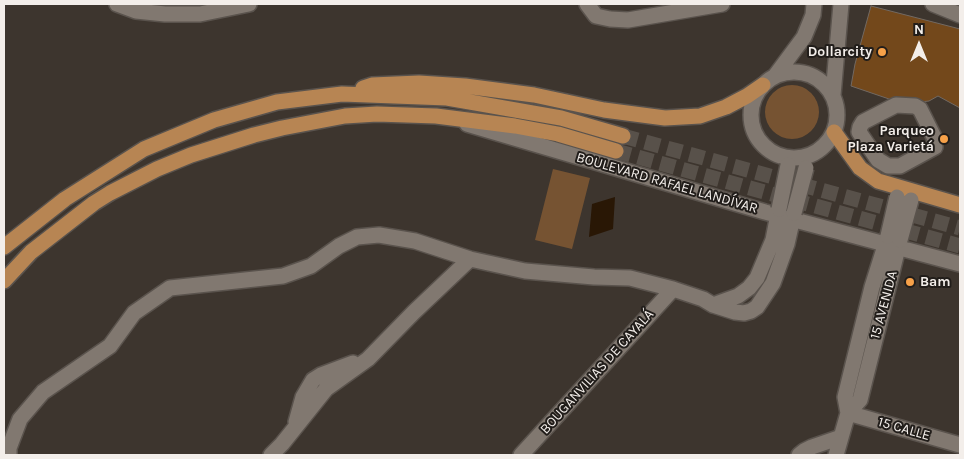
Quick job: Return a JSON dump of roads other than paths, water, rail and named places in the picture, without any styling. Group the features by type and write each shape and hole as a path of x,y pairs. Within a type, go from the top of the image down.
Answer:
{"main road":[{"path":"4,247 65,199 144,149 214,120 268,104 342,94 372,85 418,83 517,92 604,110 665,118 700,116 709,113 740,100 769,80"},
{"path":"342,94 447,98 561,118 623,136"},
{"name":"BOULEVARD RAFAEL LANDÍVAR","path":"4,281 31,252 94,203 157,169 191,155 254,135 346,116 377,114 436,116 496,123 541,131 616,151"},
{"path":"834,132 853,160 868,175 878,181 905,194 960,205"}],"street":[{"path":"117,4 136,11 165,14 200,14 249,4"},
{"path":"587,4 596,16 628,20 722,4"},
{"path":"806,162 788,161 771,151 762,143 755,132 751,120 752,107 756,95 804,37 813,16 814,4"},
{"path":"833,95 841,4"},
{"path":"933,4 960,15"},
{"path":"9,455 9,448 20,419 43,392 110,346 134,312 170,288 283,276 311,266 339,246 357,237 379,235 414,241 470,259 525,271 630,278 673,289 713,305 738,296 749,288 756,278 786,214 806,162 827,143 834,132 837,120 837,108 833,95 826,85 814,76 802,72 788,72 769,80"},
{"path":"901,104 916,106 920,109 935,144 900,166 888,166 878,160 859,132 863,122 896,106 901,104"},
{"name":"BOULEVARD RAFAEL LANDÍVAR","path":"436,116 893,242 960,264"},
{"path":"786,214 788,161"},
{"name":"15 AVENIDA","path":"836,455 848,413 860,400 905,194"},
{"path":"271,455 326,389 368,359 470,259"},
{"name":"BOUGANVILIAS DE CAYALÁ","path":"521,455 673,289"},
{"name":"15 CALLE","path":"848,413 960,444"},
{"path":"799,455 812,447 841,437"}],"tunnel":[{"path":"623,136 960,228"},
{"path":"616,151 960,246"}],"place":[{"name":"Dollarcity","path":"882,52"},
{"name":"Parqueo Plaza Varietá","path":"944,139"},
{"name":"Bam","path":"910,282"}]}
